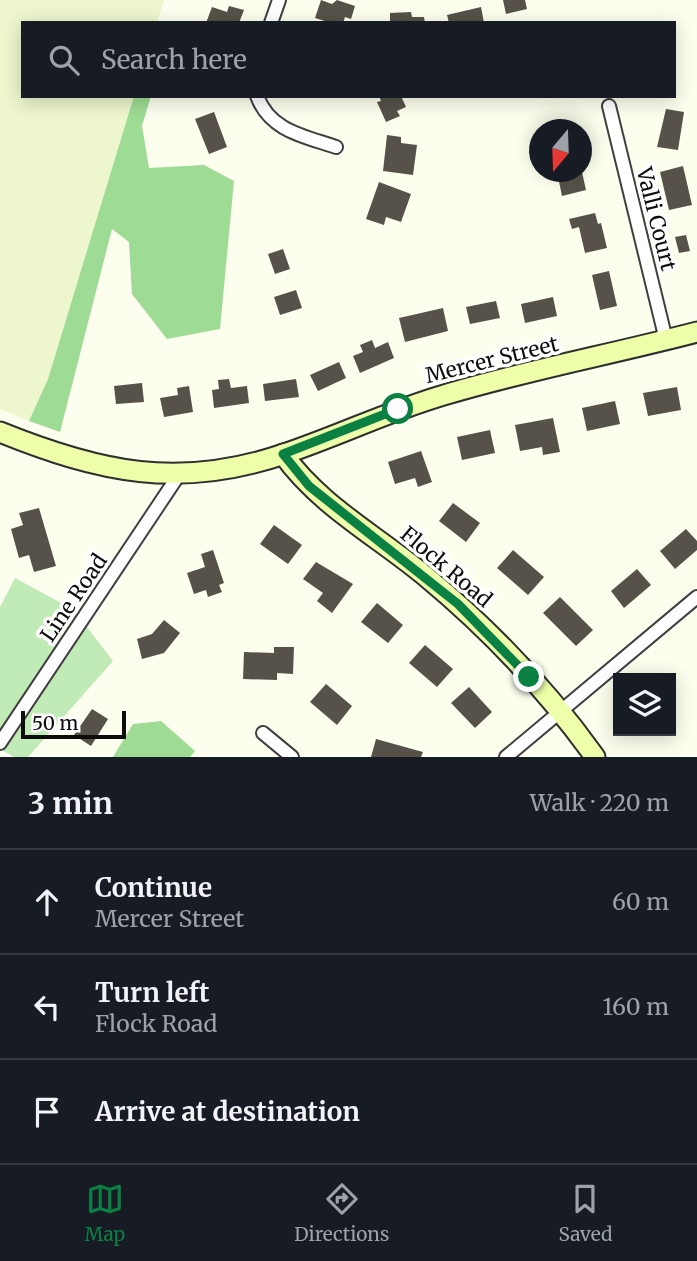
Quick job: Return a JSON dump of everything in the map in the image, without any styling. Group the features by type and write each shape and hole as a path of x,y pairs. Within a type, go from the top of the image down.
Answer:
{"street":[{"path":"272,21 279,0"},
{"path":"258,98 263,111 284,129 335,147"},
{"name":"Valli Court","path":"609,106 666,340"},
{"name":"Mercer Street","path":"0,432 87,464 120,471 180,473 247,464 283,454 398,409 446,394 697,332"},
{"name":"Flock Road","path":"283,454 309,486 458,604 561,711 595,757"},
{"name":"Line Road","path":"0,743 180,473"},
{"path":"506,757 697,597"},
{"path":"263,733 292,757"}],"green space":[{"path":"0,0 164,0 158,21 21,21 21,98 133,98 48,379 29,421 0,409"},
{"path":"133,98 150,98 142,126 149,168 204,165 234,181 220,329 167,339 132,294 129,242 112,229 60,432 29,421 48,379"},
{"path":"15,578 74,610 113,661 28,757 14,757 0,749 0,607"},
{"path":"161,721 195,751 190,757 113,757 133,724"}],"building":[{"path":"321,0 332,4 337,0 355,6 351,19 345,17 344,21 325,21 315,18"},
{"path":"503,0 525,0 527,9 506,14"},
{"path":"229,6 244,10 240,21 207,21 212,7 227,12"},
{"path":"481,7 484,21 448,21 447,15"},
{"path":"411,12 412,17 424,17 425,21 390,21 390,13"},
{"path":"380,98 402,98 406,107 397,111 400,116 386,122 377,102 381,101"},
{"path":"666,109 684,112 678,150 657,147"},
{"path":"214,112 227,147 209,154 195,119"},
{"path":"387,135 401,137 401,143 417,145 413,175 383,171"},
{"path":"683,166 692,205 669,210 660,172"},
{"path":"379,182 411,194 401,222 386,217 384,225 366,219"},
{"path":"559,182 584,182 586,190 562,196"},
{"path":"595,213 598,224 601,223 607,248 585,253 579,227 572,229 569,219"},
{"path":"686,235 690,251 679,253 675,237"},
{"path":"283,249 290,269 275,274 268,254"},
{"path":"609,271 617,306 600,310 592,275"},
{"path":"296,290 302,308 280,315 274,297"},
{"path":"553,297 557,316 525,323 521,304"},
{"path":"496,301 500,318 470,324 466,307"},
{"path":"443,308 448,331 405,342 399,318"},
{"path":"372,340 375,348 388,342 394,358 360,373 353,356 363,352 360,345"},
{"path":"339,362 346,378 318,391 310,375"},
{"path":"229,379 231,388 247,386 249,403 214,408 212,390 219,389 218,380"},
{"path":"296,379 299,397 265,401 263,384"},
{"path":"142,383 144,402 116,404 114,386"},
{"path":"189,386 193,412 164,417 160,398 178,395 177,388"},
{"path":"677,387 681,410 648,416 643,393"},
{"path":"615,401 620,424 587,431 582,408"},
{"path":"553,418 560,452 543,455 542,447 520,451 515,425"},
{"path":"490,430 495,453 462,460 457,437"},
{"path":"421,451 432,482 418,487 415,478 395,484 388,462"},
{"path":"453,503 480,523 466,542 439,521"},
{"path":"39,508 56,566 34,572 29,555 19,558 11,529 23,525 19,513"},
{"path":"274,525 302,545 288,564 260,544"},
{"path":"686,529 697,541 697,550 675,569 660,551"},
{"path":"213,550 224,583 219,585 222,592 208,597 206,590 194,594 187,573 205,567 201,554"},
{"path":"513,550 544,577 528,595 497,568"},
{"path":"316,562 353,584 332,613 317,601 323,593 303,579"},
{"path":"637,569 651,585 624,608 611,591"},
{"path":"560,597 593,630 576,646 543,613"},
{"path":"377,603 403,625 388,643 361,622"},
{"path":"164,620 180,633 164,653 142,659 137,639 152,634"},
{"path":"425,645 453,669 437,687 409,663"},
{"path":"274,647 294,647 293,674 277,673 277,680 243,679 244,652 274,653"},
{"path":"326,684 352,706 337,725 310,702"},
{"path":"469,687 492,712 475,728 451,703"},
{"path":"92,709 108,719 91,746 74,735"},
{"path":"376,739 423,752 421,757 371,757"}],"route":[{"path":"398,409 283,454 309,486 458,604 529,677"}]}
